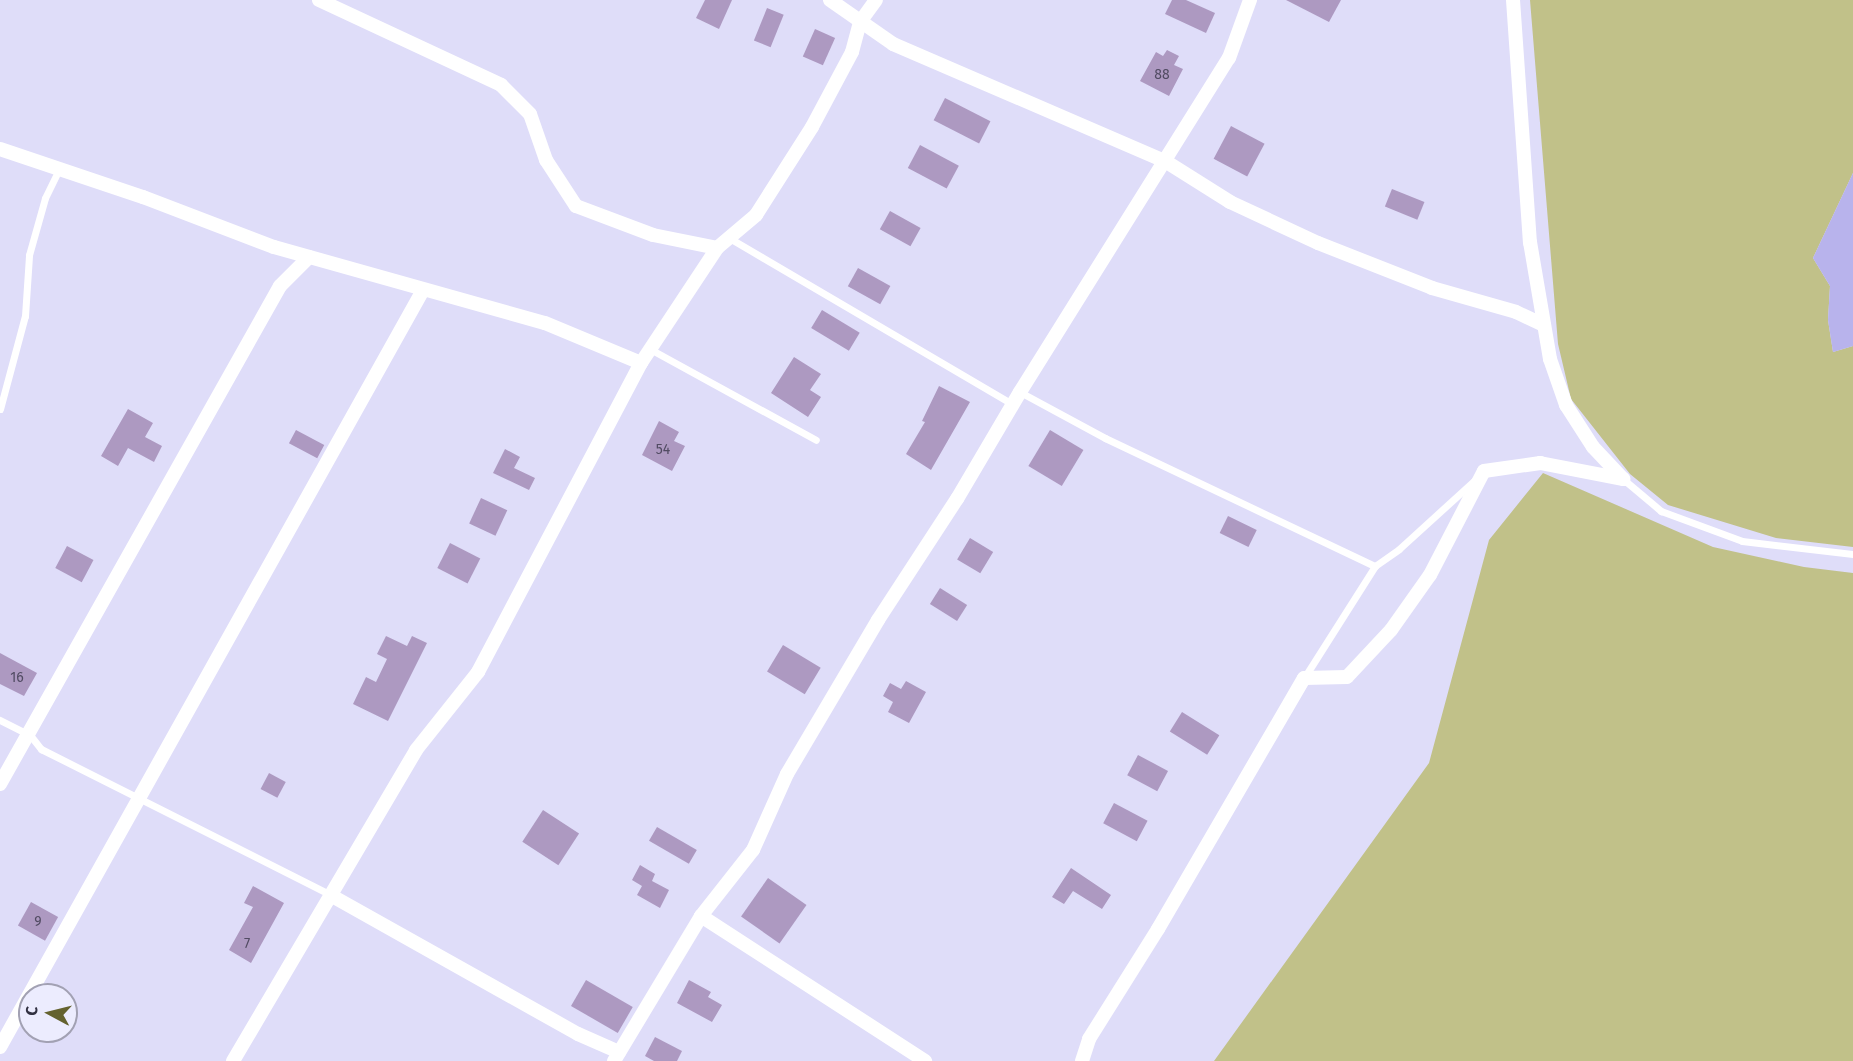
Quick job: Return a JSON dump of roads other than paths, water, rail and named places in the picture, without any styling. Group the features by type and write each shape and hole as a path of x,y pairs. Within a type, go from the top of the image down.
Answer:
{"street":[{"path":"319,0 501,85 530,114 546,160 576,206 652,235 717,248"},
{"path":"830,0 892,44 1165,161 1230,202 1318,243 1432,288 1516,312 1544,326"},
{"path":"233,1061 416,750 478,672 641,363 717,248 731,239 756,216 812,127 852,52 860,22 876,0"},
{"path":"332,896 616,1056 701,916 753,850 787,774 1012,404 1229,58 1250,0"},
{"path":"1513,0 1530,242 1550,359 1566,405 1593,447 1623,479"},
{"path":"0,149 309,257 545,323 641,363"},
{"path":"0,784 30,735 280,286 309,257"},
{"path":"0,1047 423,290"},
{"path":"1082,1061 1089,1040 1158,929 1304,678 1347,676 1390,630 1430,575 1484,471 1540,463 1623,479"},
{"path":"701,916 925,1061"}],"lane":[{"path":"0,409 25,316 32,246 45,198 59,169"},
{"path":"731,239 1012,404"},
{"path":"650,350 816,440"},
{"path":"1020,392 1106,438 1375,566"},
{"path":"1304,678 1375,566 1399,549 1484,471"},
{"path":"1623,479 1661,511 1742,541 1853,554"},
{"path":"0,720 30,735 41,749 332,896"}]}
